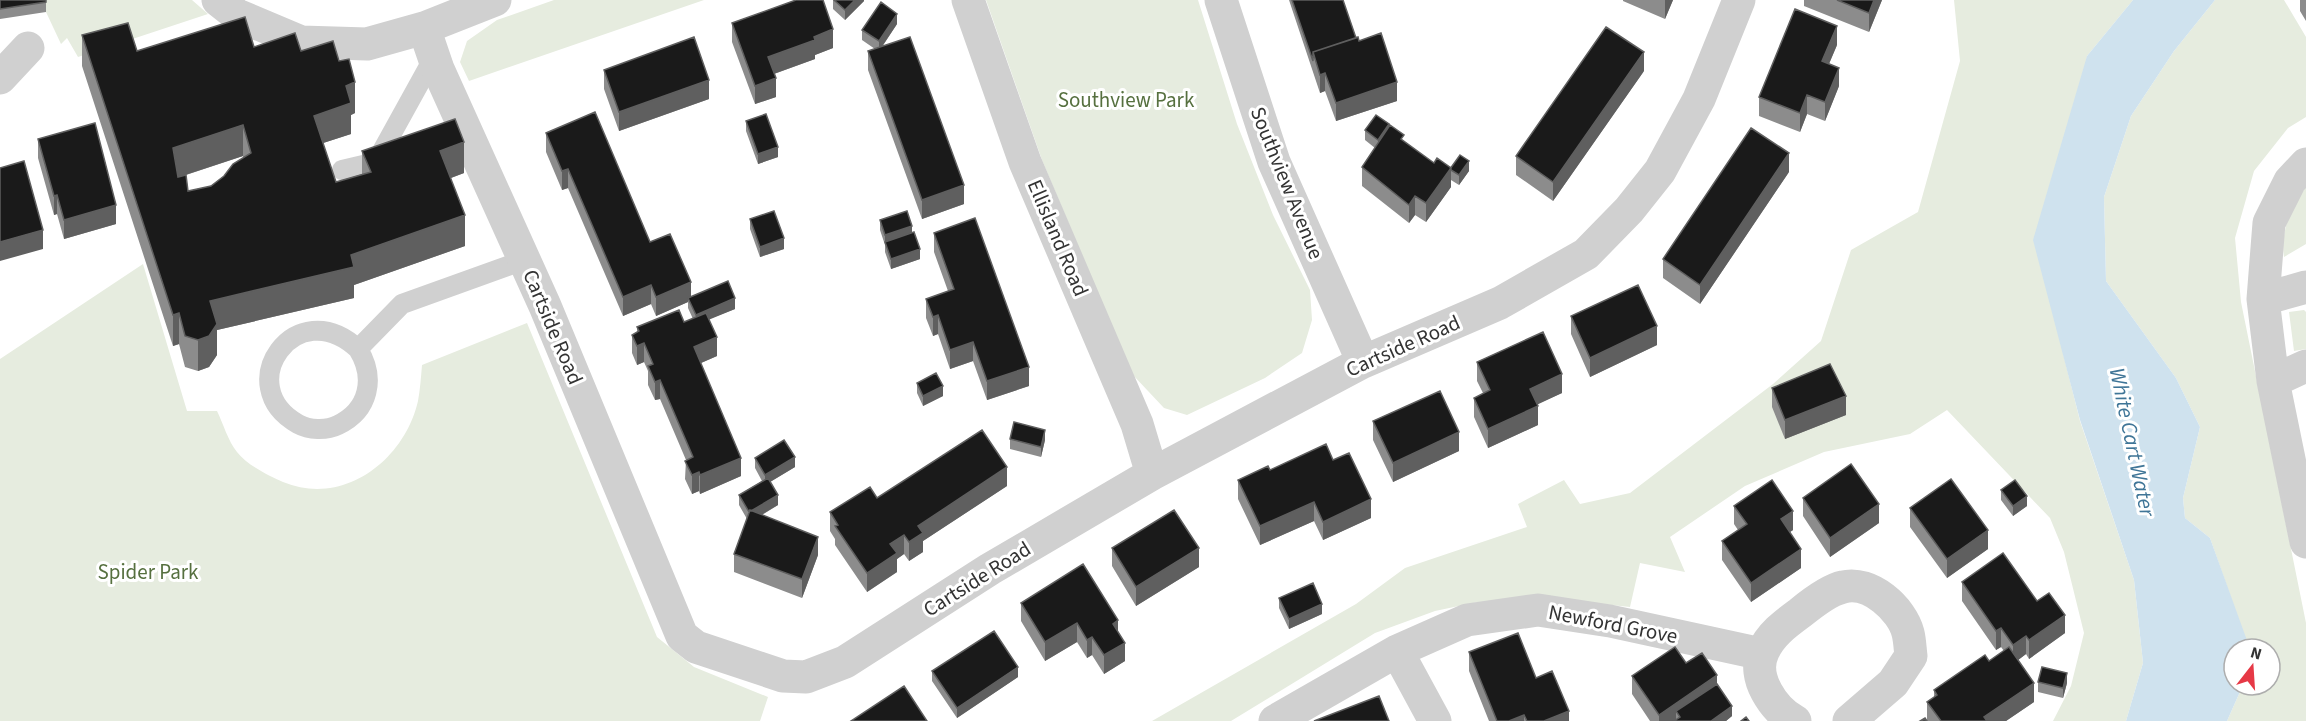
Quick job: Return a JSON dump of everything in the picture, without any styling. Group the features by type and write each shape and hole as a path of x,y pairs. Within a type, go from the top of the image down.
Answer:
{"street":[{"path":"218,0 237,15 301,42 367,44 429,42 495,0"},
{"name":"Ellisland Road","path":"968,0 1025,162 1137,424 1152,474"},
{"name":"Southview Avenue","path":"1221,0 1274,162 1363,362"},
{"name":"Cartside Road","path":"429,42 524,260 672,618 682,636 696,647 783,676 806,677 845,662 990,569 1152,474 1363,362 1500,303 1586,254 1629,210 1660,171 1699,99 1739,0"},
{"path":"0,78 28,48"},
{"path":"2306,164 2290,181 2269,223 2263,299 2273,381 2306,542"},
{"path":"2263,299 2306,287"},
{"path":"2273,381 2306,366"},
{"path":"1795,721 1786,716 1770,700 1761,674 1762,654 1778,629 1808,607 1842,587 1861,586 1874,592 1894,609 1908,632 1911,656 1893,682 1849,721"},
{"name":"Newford Grove","path":"1275,721 1397,651 1467,620 1538,610 1610,621 1762,654"},
{"path":"1397,651 1435,721"}],"lane":[{"path":"342,170 376,162 429,42"},
{"path":"358,349 402,304 524,260"},
{"path":"316,329 332,331 347,338 358,349 366,362 369,377 367,392 360,407 348,420 333,427 318,429 303,427 279,410 272,398 270,370 276,355 286,341 301,332 316,329"}],"green space":[{"path":"44,0 192,0 208,14 78,57 67,38 61,44 46,12"},
{"path":"554,0 704,0 469,81 460,62 467,41 497,20"},
{"name":"Southview Park","path":"986,0 1198,0 1237,124 1273,215 1310,290 1312,320 1302,353 1265,378 1187,415 1164,408 1132,374 1042,160"},
{"path":"1954,0 2133,0 2087,56 2063,353 2080,421 2134,580 2143,663 2126,721 2053,721 2071,686 2084,633 2064,552 2050,518 1947,410 1910,434 1824,452 1745,486 1670,537 1685,572 1640,563 1630,607 1563,600 1478,602 1435,611 1375,633 1231,721 1152,721 1356,604 1405,568 1527,527 1518,504 1564,480 1580,504 1630,493 1773,384 1821,341 1851,250 1918,212 1960,61"},
{"path":"2215,0 2284,0 2306,37 2306,117 2288,128 2254,171 2235,238 2241,302 2306,623 2306,721 2227,721 2238,697 2282,697 2282,637 2245,637 2210,538 2185,518 2183,498 2200,427 2176,378 2106,281 2104,197 2131,116 2174,51"},
{"path":"2306,187 2306,244 2284,257 2285,229 2296,202"},
{"name":"Spider Park","path":"143,264 187,411 217,411 228,437 241,457 258,470 277,480 305,488 327,488 348,483 368,473 385,460 411,423 418,401 422,365 527,323 657,637 694,667 768,697 760,721 0,721 0,359"},
{"path":"2304,310 2306,312 2306,349 2294,351 2289,312"}],"water":[{"name":"White Cart Water","path":"2133,0 2215,0 2174,51 2131,116 2104,197 2106,281 2176,378 2200,427 2183,498 2185,518 2210,538 2246,637 2222,637 2222,697 2238,697 2227,721 2126,721 2143,663 2134,580 2080,420 2033,240 2087,56"}],"building":[{"path":"0,0 46,0 46,2 0,9"},
{"path":"796,0 823,0 833,29 814,37 815,40 768,57 776,78 755,86 732,23"},
{"path":"834,0 855,0 845,10"},
{"path":"1292,0 1343,0 1356,38 1313,52 1313,61"},
{"path":"1837,0 1874,0 1869,13"},
{"path":"881,2 897,14 879,41 862,30"},
{"path":"1795,9 1837,26 1822,61 1839,68 1825,102 1807,95 1800,113 1759,97"},
{"path":"245,17 254,47 295,33 301,51 333,41 339,61 349,59 355,82 346,86 351,103 314,116 336,182 371,172 362,151 455,119 464,142 440,151 465,215 351,255 354,267 210,301 217,324 209,336 198,340 185,336 179,313 173,315 82,35 128,23 137,51","holes":["243,125 251,153 233,164 224,176 211,186 188,191 186,175 178,177 173,148"]},
{"path":"1606,27 1644,52 1553,182 1516,156"},
{"path":"1381,33 1397,82 1336,103 1325,73 1320,75 1313,52 1358,37 1359,41"},
{"path":"694,37 709,80 619,112 604,70"},
{"path":"910,37 964,185 922,200 868,51"},
{"path":"595,112 650,242 670,234 691,282 656,297 651,285 623,297 568,169 562,171 546,133"},
{"path":"766,114 778,147 758,154 746,121"},
{"path":"1376,115 1389,124 1378,140 1365,130"},
{"path":"95,123 116,205 64,220 57,195 54,196 38,139"},
{"path":"1390,125 1404,135 1401,139 1434,163 1437,158 1451,168 1426,203 1415,196 1409,205 1362,167"},
{"path":"1751,128 1789,153 1700,285 1663,259"},
{"path":"1460,155 1469,161 1459,175 1450,169"},
{"path":"24,161 43,230 0,242 0,168"},
{"path":"774,211 784,238 760,247 750,219"},
{"path":"907,211 912,226 885,235 880,220"},
{"path":"975,218 1029,367 987,381 973,342 950,350 938,315 933,317 926,299 954,289 934,233"},
{"path":"914,232 920,249 891,259 885,242"},
{"path":"728,281 735,298 696,315 688,298"},
{"path":"1638,285 1657,326 1590,358 1571,316"},
{"path":"679,310 684,322 706,313 717,337 694,347 741,458 700,475 699,472 692,475 685,461 693,457 660,380 655,382 648,366 653,364 644,343 637,346 632,335 639,331 637,327"},
{"path":"1543,332 1562,374 1530,389 1538,406 1488,429 1474,398 1490,390 1477,362"},
{"path":"1830,364 1846,396 1785,420 1772,388"},
{"path":"936,373 943,386 923,396 917,383"},
{"path":"1440,391 1459,432 1393,463 1373,421"},
{"path":"1014,422 1045,430 1041,447 1010,439"},
{"path":"982,430 1007,467 918,526 923,533 909,542 904,535 890,544 897,553 867,573 835,526 838,525 830,512 870,487 877,498"},
{"path":"784,440 795,457 765,475 755,458"},
{"path":"1326,444 1333,460 1349,453 1371,499 1323,522 1314,502 1260,526 1238,480 1268,466 1270,470"},
{"path":"1851,464 1879,504 1830,538 1803,498"},
{"path":"768,478 778,495 749,512 739,495"},
{"path":"1951,479 1988,530 1947,559 1910,508"},
{"path":"1772,480 1793,511 1781,519 1801,549 1751,583 1722,541 1747,524 1734,506"},
{"path":"2015,480 2027,496 2013,506 2001,490"},
{"path":"750,510 818,537 802,579 734,554"},
{"path":"1174,510 1199,548 1136,587 1112,548"},
{"path":"2003,553 2037,601 2049,593 2065,615 2029,640 2026,636 2013,645 2001,628 1996,631 1962,582"},
{"path":"1083,564 1118,620 1113,624 1125,643 1104,655 1092,637 1087,640 1077,623 1045,642 1021,603"},
{"path":"1313,583 1322,604 1289,619 1279,598"},
{"path":"994,631 1018,667 957,708 932,671"},
{"path":"1518,633 1536,678 1552,671 1569,711 1544,721 1527,721 1524,715 1509,721 1497,721 1469,652"},
{"path":"1675,647 1686,663 1702,653 1717,675 1659,715 1632,676"},
{"path":"2009,647 2034,683 1984,717 1987,721 1941,721 1927,702 1937,695 1934,690 1985,655 1989,661"},
{"path":"2042,667 2067,673 2063,688 2038,682"},
{"path":"1717,684 1732,706 1711,721 1674,721 1680,717 1676,711"},
{"path":"904,686 927,721 851,721"},
{"path":"1379,696 1389,721 1314,721"}]}
